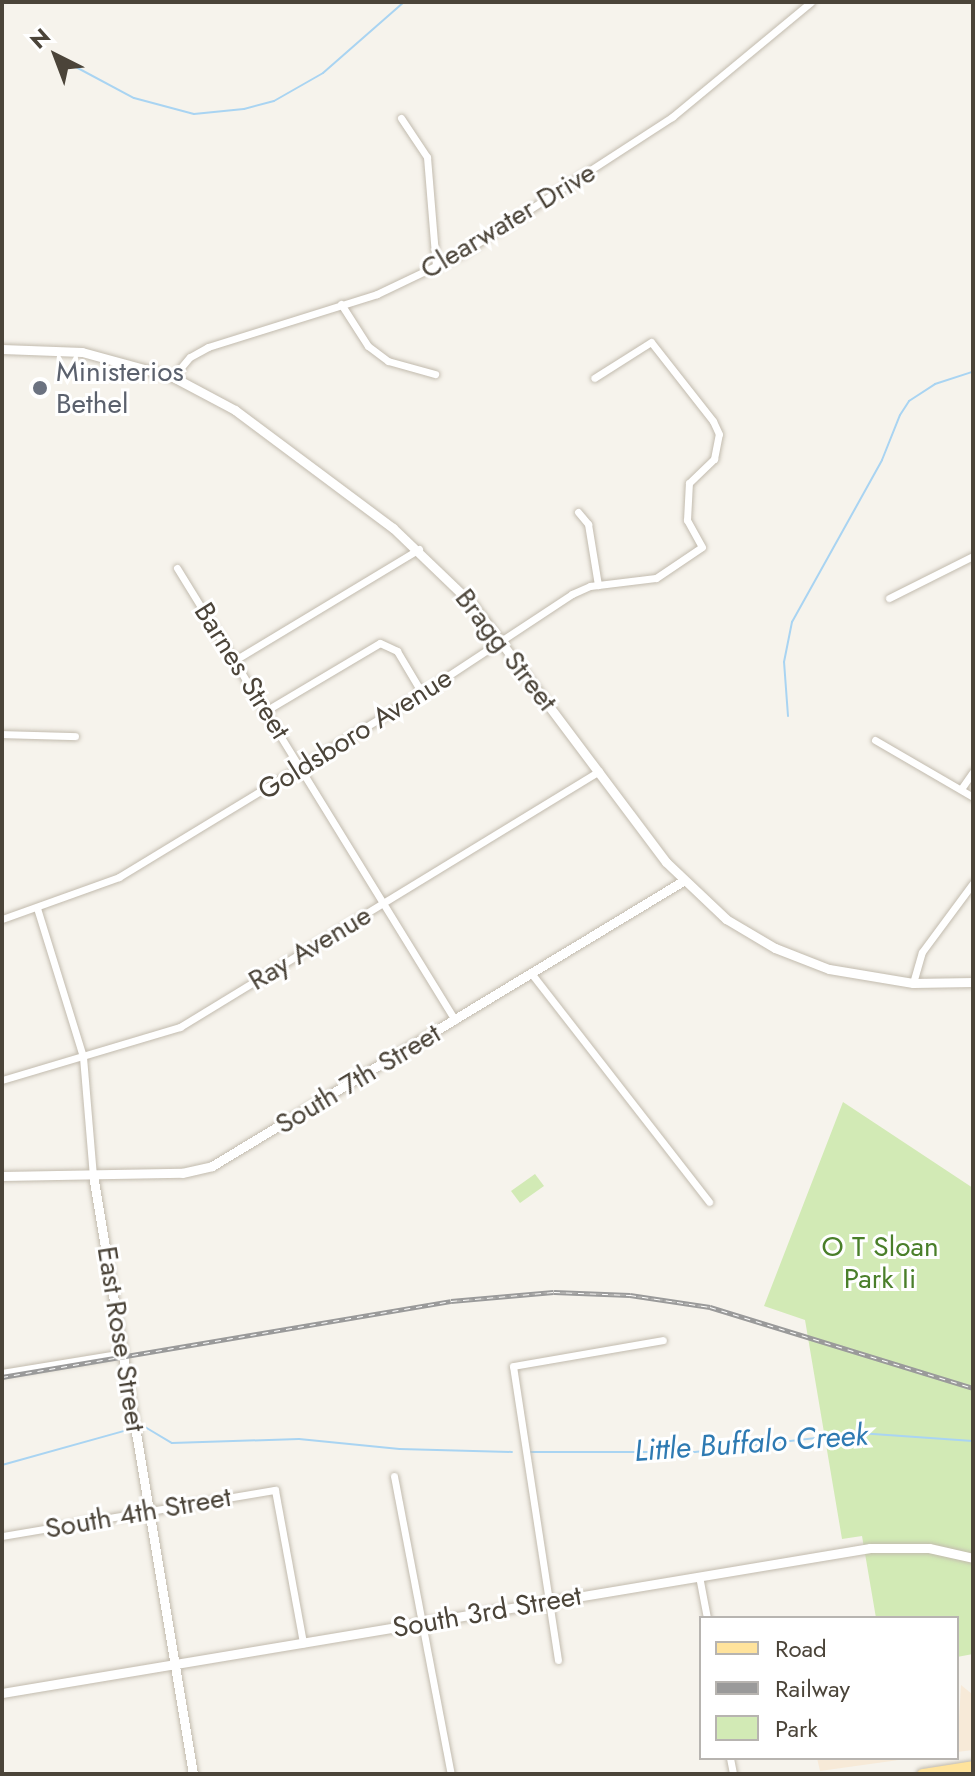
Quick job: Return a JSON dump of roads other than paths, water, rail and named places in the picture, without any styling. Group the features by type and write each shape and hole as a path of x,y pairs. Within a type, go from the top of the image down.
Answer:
{"main road":[{"path":"922,1774 973,1766"}],"street":[{"name":"Clearwater Drive","path":"173,377 208,347 341,304 436,267 672,117 811,2"},
{"path":"401,118 427,157 436,267"},
{"path":"341,304 368,346 388,361 435,374"},
{"name":"Goldsboro Avenue","path":"2,919 119,877 302,768 572,594 598,585 656,578 702,547 687,520 689,483 714,459 719,434 713,421 651,342 594,378"},
{"name":"Bragg Street","path":"2,349 82,352 173,377 235,410 419,549 503,641 683,881 726,919 775,948 829,969 913,983 973,982"},
{"path":"578,512 588,524 598,585"},
{"path":"235,660 419,549"},
{"path":"889,598 973,556"},
{"name":"Barnes Street","path":"177,568 455,1020"},
{"path":"267,710 380,643 397,651 422,693"},
{"path":"2,734 75,736"},
{"path":"875,740 973,797"},
{"name":"Ray Avenue","path":"2,1080 180,1027 599,771"},
{"path":"961,789 973,772"},
{"name":"South 7th Street","path":"2,1176 182,1173 212,1166 683,881"},
{"path":"913,983 922,952 973,883"},
{"name":"East Rose Street","path":"37,908 83,1057 93,1175 193,1774"},
{"path":"531,973 709,1202"},
{"path":"558,1660 546,1602 513,1366 663,1340"},
{"path":"2,1373 123,1353"},
{"path":"394,1476 451,1774"},
{"name":"South 4th Street","path":"2,1536 275,1490 303,1643"},
{"name":"South 3rd Street","path":"2,1693 888,1547 973,1558"},
{"path":"699,1576 707,1616"}],"waterway":[{"path":"59,58 134,98 194,114 244,109 274,101 323,73 404,2"},
{"path":"788,716 784,662 792,622 882,460 900,415 909,401 935,384 973,372"},
{"name":"Little Buffalo Creek","path":"145,1427 172,1443 299,1439 400,1449 512,1452"},
{"name":"Little Buffalo Creek","path":"2,1465 124,1431"},
{"name":"Little Buffalo Creek","path":"528,1452 695,1452 859,1433 973,1441"}],"railway":[{"path":"2,1377 451,1301 554,1292 630,1295 710,1307 973,1388"}],"place":[{"name":"Ministerios Bethel","path":"40,388"}],"park label":[{"name":"O T Sloan Park Ii","path":"880,1263"}]}
